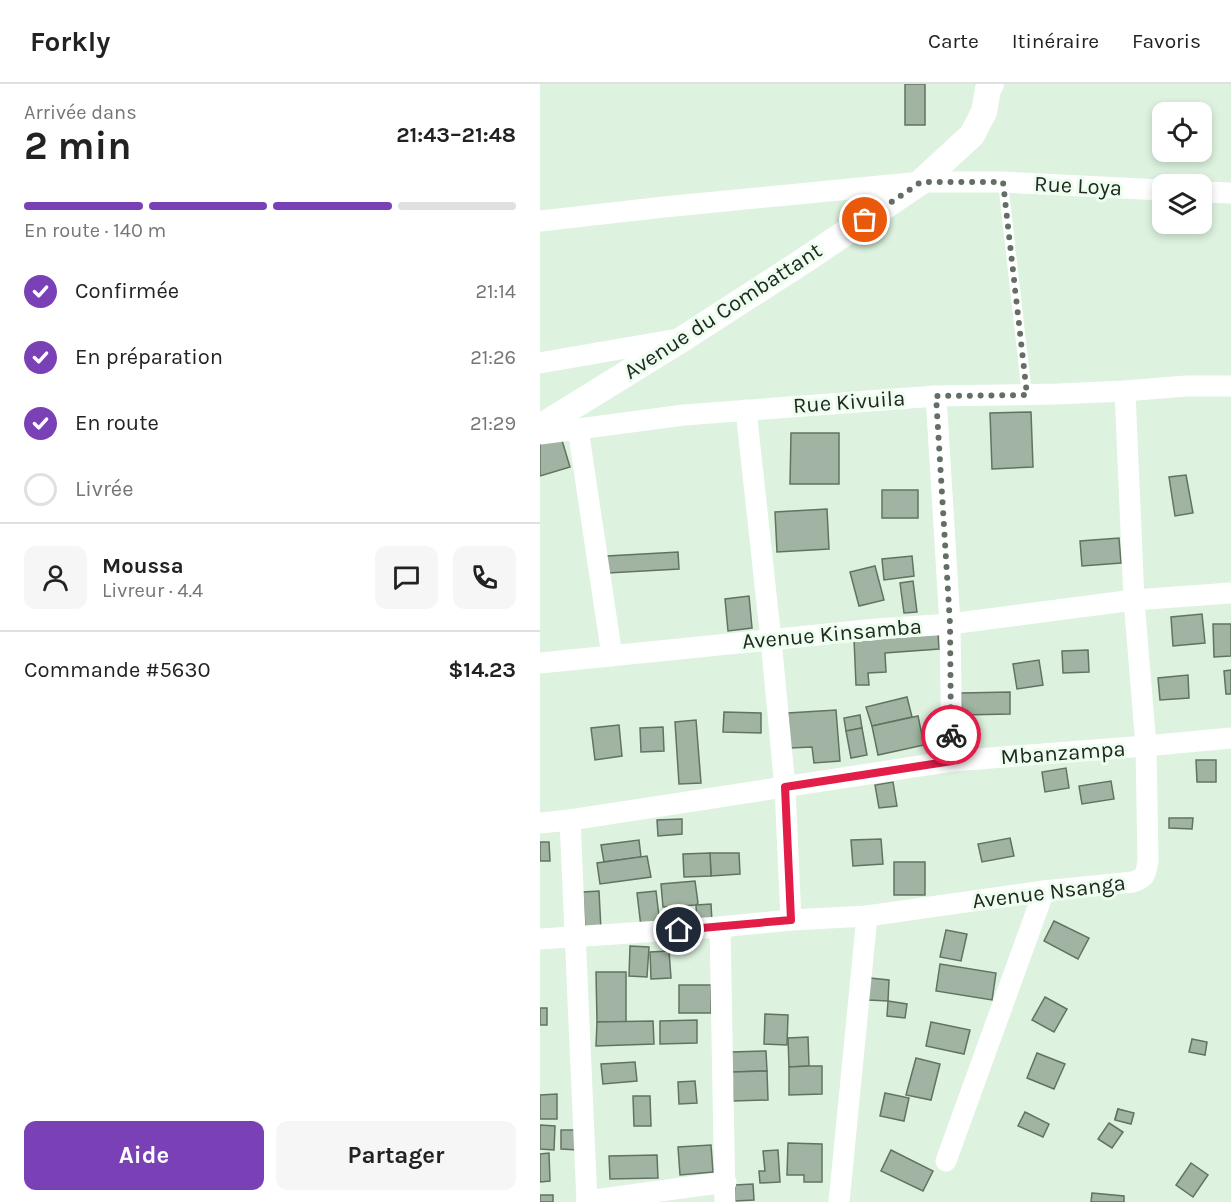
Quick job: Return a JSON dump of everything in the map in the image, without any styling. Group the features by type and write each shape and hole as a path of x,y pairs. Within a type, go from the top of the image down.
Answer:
{"street":[{"name":"Avenue du Combattant","path":"540,427 684,338 921,182 972,135 984,112 991,84"},
{"name":"Rue Loya","path":"540,221 921,182 1003,182 1152,189"},
{"path":"1212,192 1231,193"},
{"path":"540,363 684,338"},
{"name":"Rue Kivuila","path":"540,434 684,415 936,396 1027,395 1186,386 1231,386"},
{"name":"Avenue Nsanga","path":"540,939 867,916 1044,891 1133,882 1141,879 1146,872 1148,861 1146,746 1134,600 1125,391"},
{"path":"936,396 950,624 952,761"},
{"path":"746,410 785,787 791,920"},
{"path":"578,429 612,656"},
{"name":"Avenue Kinsamba","path":"540,663 877,629 950,624 1134,600 1231,593"},
{"name":"Mbanzampa","path":"540,823 952,761 1231,738"},
{"path":"570,820 587,1202 726,1192 720,927"},
{"path":"946,1161 1044,891"},
{"path":"839,1202 867,916"}],"lane":[{"path":"1003,182 1027,395"}],"building":[{"path":"905,84 925,84 925,125 905,125"},
{"path":"1031,412 1033,467 992,469 990,413"},
{"path":"791,433 839,433 839,484 790,484"},
{"path":"561,437 570,467 540,476 540,444"},
{"path":"1186,475 1193,513 1175,516 1169,477"},
{"path":"882,490 918,490 918,518 882,518"},
{"path":"827,509 829,549 777,552 775,512"},
{"path":"1119,538 1121,563 1082,566 1080,541"},
{"path":"678,552 679,569 608,573 607,556"},
{"path":"912,556 914,576 884,580 882,559"},
{"path":"875,566 884,600 859,606 850,572"},
{"path":"913,581 917,612 904,613 900,583"},
{"path":"749,596 752,628 728,631 725,599"},
{"path":"1202,614 1205,643 1173,646 1171,617"},
{"path":"1213,624 1231,624 1231,656 1214,657"},
{"path":"938,633 939,649 885,653 886,672 868,673 869,685 856,685 854,639"},
{"path":"1088,650 1089,672 1063,673 1062,651"},
{"path":"1039,660 1043,685 1017,689 1013,664"},
{"path":"1231,670 1231,694 1226,694 1224,671"},
{"path":"1188,675 1189,698 1160,700 1158,678"},
{"path":"1010,692 1010,714 962,715 961,693"},
{"path":"907,697 912,717 872,726 866,707"},
{"path":"836,710 840,761 814,763 812,747 790,748 788,713"},
{"path":"724,712 761,713 761,733 723,732"},
{"path":"860,715 862,728 846,731 844,718"},
{"path":"918,716 924,745 878,755 872,726"},
{"path":"696,720 701,783 679,784 675,722"},
{"path":"619,725 622,756 595,760 591,728"},
{"path":"663,727 664,751 641,752 640,728"},
{"path":"862,728 867,755 851,758 846,731"},
{"path":"1196,760 1216,760 1216,782 1197,782"},
{"path":"1066,768 1069,788 1045,792 1042,772"},
{"path":"1111,781 1114,799 1082,804 1079,786"},
{"path":"893,782 897,806 879,808 875,785"},
{"path":"1169,818 1193,818 1192,829 1169,828"},
{"path":"682,819 682,834 658,836 657,820"},
{"path":"1010,838 1014,856 982,862 978,844"},
{"path":"881,839 883,864 853,866 851,840"},
{"path":"639,840 641,857 604,862 601,845"},
{"path":"540,842 549,842 550,861 540,861"},
{"path":"710,853 739,853 740,874 711,876"},
{"path":"710,853 711,876 684,877 683,854"},
{"path":"647,856 651,877 600,884 597,863"},
{"path":"894,862 925,862 925,895 894,895"},
{"path":"695,881 698,903 696,905 663,907 661,884"},
{"path":"599,891 601,930 585,930 583,892"},
{"path":"656,891 660,925 641,927 637,893"},
{"path":"711,904 712,922 697,923 696,905"},
{"path":"1054,921 1089,938 1078,959 1044,941"},
{"path":"946,930 967,934 961,961 940,957"},
{"path":"630,946 649,947 647,977 629,976"},
{"path":"669,951 671,978 651,979 650,952"},
{"path":"940,964 996,973 992,1000 936,991"},
{"path":"596,972 626,972 626,1022 597,1022"},
{"path":"870,978 889,980 888,1001 868,1000"},
{"path":"679,985 711,985 711,1013 679,1013"},
{"path":"1045,997 1067,1009 1054,1032 1032,1020"},
{"path":"888,1001 907,1004 905,1018 887,1016"},
{"path":"540,1008 547,1008 547,1025 540,1025"},
{"path":"765,1014 788,1015 787,1045 764,1044"},
{"path":"697,1020 697,1043 660,1044 660,1021"},
{"path":"653,1021 654,1044 596,1046 597,1022"},
{"path":"931,1022 970,1030 964,1054 926,1046"},
{"path":"808,1037 809,1066 789,1067 788,1038"},
{"path":"1192,1039 1207,1042 1205,1055 1189,1052"},
{"path":"766,1051 767,1071 732,1072 732,1052"},
{"path":"1037,1053 1065,1064 1054,1089 1027,1078"},
{"path":"916,1058 940,1064 931,1100 906,1095"},
{"path":"635,1062 637,1081 603,1084 601,1064"},
{"path":"822,1066 822,1094 789,1095 789,1067"},
{"path":"767,1071 768,1100 733,1101 732,1072"},
{"path":"695,1081 697,1103 679,1104 678,1082"},
{"path":"885,1093 909,1098 904,1121 880,1116"},
{"path":"557,1094 557,1119 540,1119 540,1095"},
{"path":"633,1096 650,1096 651,1126 634,1126"},
{"path":"1118,1109 1132,1113 1129,1123 1115,1119"},
{"path":"1118,1109 1134,1113 1131,1124 1115,1120"},
{"path":"1025,1112 1049,1124 1043,1137 1018,1126"},
{"path":"1109,1123 1123,1132 1112,1148 1098,1139"},
{"path":"540,1125 555,1126 554,1150 540,1149"},
{"path":"561,1130 578,1130 578,1150 561,1149"},
{"path":"788,1143 822,1144 822,1182 804,1182 804,1175 787,1175"},
{"path":"711,1145 713,1172 680,1175 678,1147"},
{"path":"778,1150 780,1182 760,1183 759,1171 765,1171 763,1151"},
{"path":"891,1150 933,1171 923,1191 881,1171"},
{"path":"549,1153 550,1181 540,1182 540,1154"},
{"path":"657,1155 658,1178 610,1179 609,1156"},
{"path":"1191,1163 1208,1175 1193,1197 1176,1185"},
{"path":"753,1184 754,1200 735,1201 735,1185"},
{"path":"1092,1193 1124,1196 1124,1202 1091,1202"},
{"path":"540,1195 553,1195 553,1202 540,1202"}],"way so far":[{"path":"865,220 921,182 1003,182 1027,395 936,396 950,624 951,735"}],"route":[{"path":"679,930 791,920 785,787 952,761 951,735"}]}
